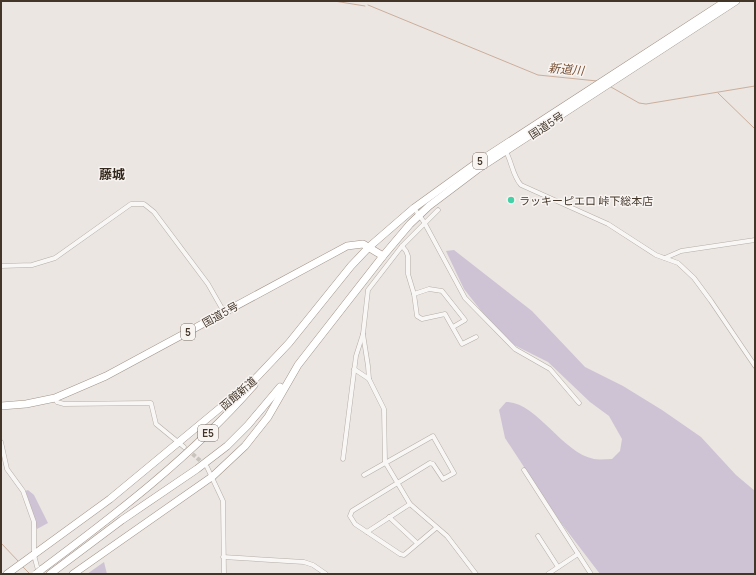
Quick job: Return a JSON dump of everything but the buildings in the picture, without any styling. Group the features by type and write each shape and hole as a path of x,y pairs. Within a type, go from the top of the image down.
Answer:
{"highway":[{"name":"国道5号","path":"369,247 414,208 601,86 726,1"},
{"name":"国道5号","path":"609,80 736,1"},
{"name":"国道5号","path":"1,406 26,404 55,398 106,376 347,246 356,244 369,247 383,256 419,215 452,187 504,149"},
{"name":"函館新道","path":"7,574 181,445 255,379 288,343 328,293 369,247"},
{"name":"5","path":"74,574 213,476 236,455 268,417 298,365 383,256"},
{"name":"E5","path":"39,573 161,475 217,424 253,386 288,343"},
{"name":"E5","path":"50,574 122,520 198,469 227,446 248,425 298,365"}],"street":[{"path":"504,149 510,158 517,180 521,185 608,224 644,249 678,263 694,278 755,366"},
{"path":"1,266 37,264 55,258 131,204 140,203 154,212 208,284 224,312"},
{"path":"414,208 424,222 465,298 515,349 550,369 579,403"},
{"path":"343,459 354,369 356,356 363,334 368,290 402,246 424,222 438,210"},
{"path":"665,258 681,252 755,240"},
{"path":"402,246 408,256 408,274 414,294 417,316 422,319 444,314 462,344 476,337"},
{"path":"360,285 368,290"},
{"path":"414,294 429,289 442,291 465,320 453,327"},
{"path":"363,334 368,379 384,410 385,462 396,483 410,504 451,540 476,574"},
{"path":"354,369 368,379"},
{"path":"55,398 58,402 64,404 151,403 156,424 181,445"},
{"path":"364,475 385,462 392,461 433,436 454,473 443,479 433,464 430,463 350,513 351,520 400,554 404,555 436,528"},
{"path":"1,442 7,469 23,491 34,522 34,555 39,573"},
{"path":"207,467 213,476 223,501 224,574"},
{"path":"524,470 591,574"},
{"path":"367,532 410,504"},
{"path":"389,517 417,543"},
{"path":"538,536 558,567"},
{"path":"548,574 578,554"},
{"path":"223,557 304,562 313,565 326,574"}],"shaded area":[{"path":"454,250 532,311 585,367 623,386 662,410 701,437 736,475 755,491 755,574 600,574 558,519 505,438 499,410 506,402 517,404 539,418 571,448 582,455 594,459 612,459 620,451 622,439 609,416 590,402 548,362 512,344 497,331 464,289 446,251"},
{"path":"28,490 34,495 48,523 37,529 25,491"},
{"path":"104,562 107,574 87,574"}],"waterway":[{"name":"新道川","path":"334,1 365,6"},
{"name":"新道川","path":"368,5 538,75 597,81"},
{"name":"新道川","path":"611,87 639,103 646,104 755,86"},
{"name":"新道川","path":"718,93 755,129"},
{"path":"1,543 19,562"},
{"path":"23,567 30,574"}],"tunnel":[{"path":"188,450 204,464"}],"place":[{"name":"ラッキーピエロ 峠下総本店","path":"511,200"}],"district":[{"name":"藤城","path":"112,174"}]}
